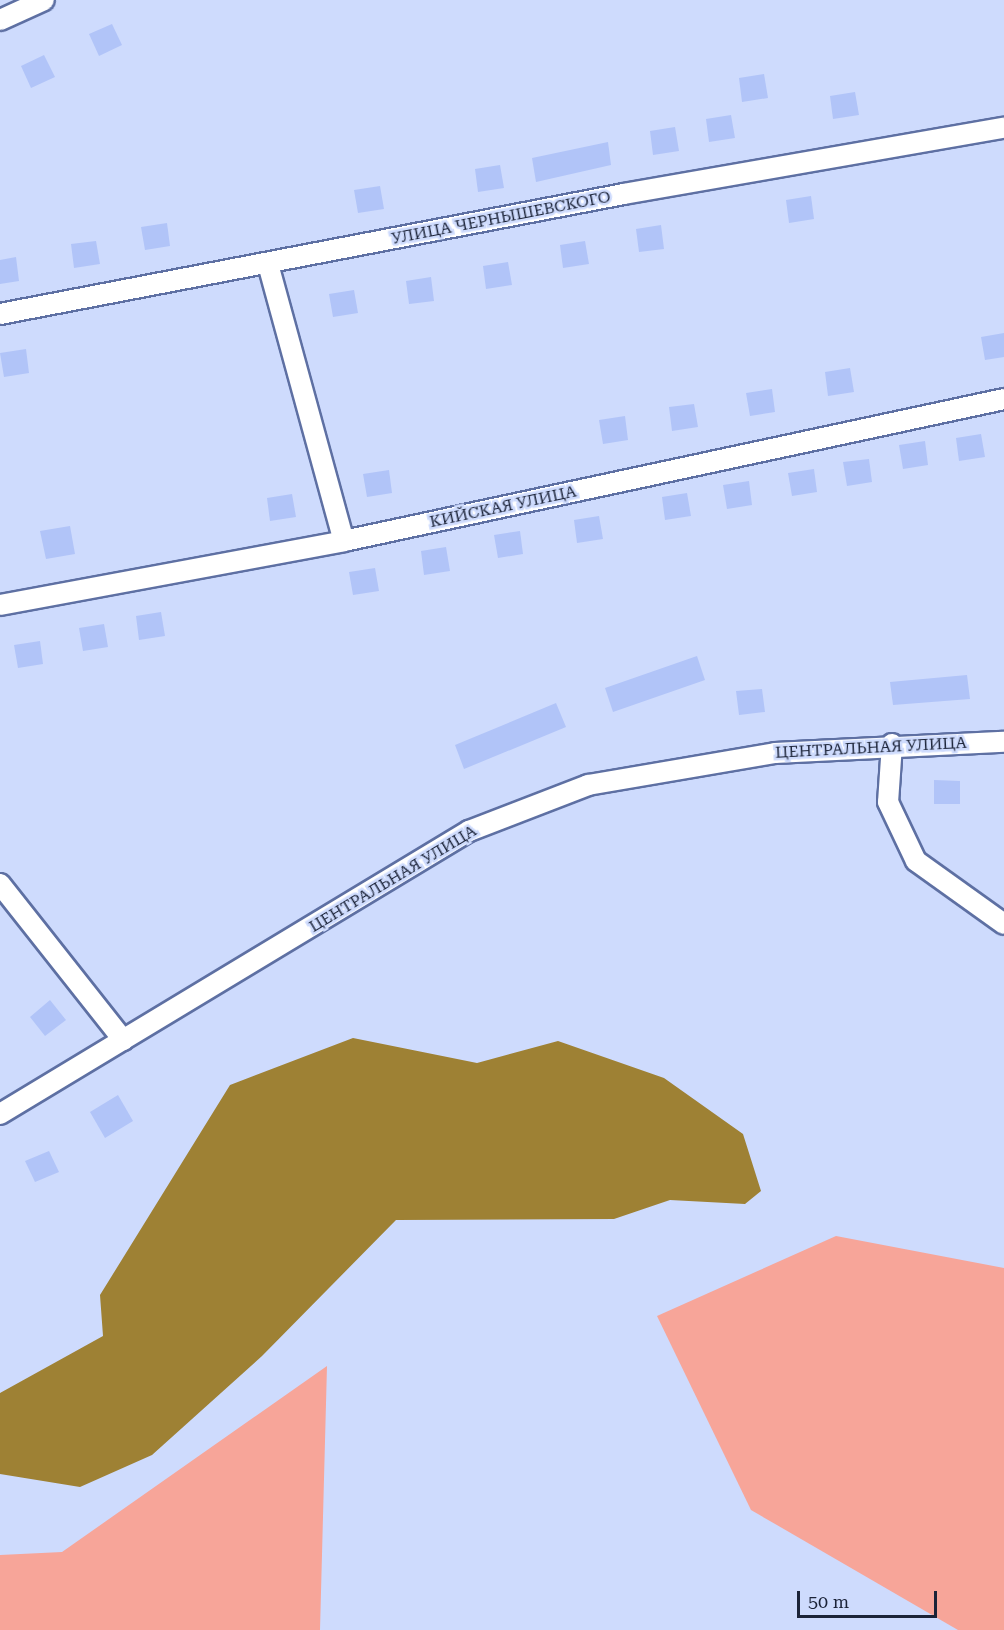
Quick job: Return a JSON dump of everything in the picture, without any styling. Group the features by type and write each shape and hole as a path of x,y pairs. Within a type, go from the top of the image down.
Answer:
{"street":[{"path":"0,20 44,0"},
{"name":"УЛИЦА ЧЕРНЫШЕВСКОГО","path":"0,314 1004,128"},
{"path":"268,264 344,541"},
{"name":"КИЙСКАЯ УЛИЦА","path":"0,605 344,541 1004,399"},
{"name":"ЦЕНТРАЛЬНАЯ УЛИЦА","path":"0,1114 469,831 588,785 774,753 892,744 1004,742"},
{"path":"892,744 888,802 916,861 1004,924"},
{"path":"0,884 123,1040"}],"shaded area":[{"path":"353,1038 477,1063 558,1041 664,1078 743,1134 761,1191 745,1204 670,1200 614,1219 396,1220 262,1356 152,1455 80,1487 0,1474 0,1393 103,1336 100,1295 230,1085"},
{"path":"836,1236 1004,1268 1004,1630 958,1630 751,1510 657,1316"},
{"path":"327,1366 320,1630 0,1630 0,1555 62,1552"}],"building":[{"path":"112,24 122,45 99,56 89,34"},
{"path":"44,55 55,77 31,88 21,66"},
{"path":"764,74 768,98 742,102 739,78"},
{"path":"855,92 859,115 833,119 830,96"},
{"path":"731,115 735,138 709,142 706,119"},
{"path":"675,127 679,151 653,155 650,131"},
{"path":"608,142 611,165 536,182 532,158"},
{"path":"500,165 504,188 478,192 475,169"},
{"path":"380,186 384,209 358,213 354,190"},
{"path":"811,196 814,219 789,223 786,200"},
{"path":"167,223 170,246 145,250 141,227"},
{"path":"661,225 664,249 639,252 636,229"},
{"path":"96,241 100,264 74,268 71,244"},
{"path":"585,241 589,264 563,268 560,245"},
{"path":"16,257 19,281 0,284 0,260"},
{"path":"508,262 512,285 486,289 483,266"},
{"path":"431,277 434,301 409,304 406,281"},
{"path":"354,290 358,313 333,317 329,294"},
{"path":"1004,333 1004,357 985,360 981,337"},
{"path":"26,349 29,373 4,377 0,353"},
{"path":"850,368 854,392 828,396 825,372"},
{"path":"772,389 775,412 750,416 746,393"},
{"path":"694,404 698,427 672,431 669,407"},
{"path":"625,416 628,440 603,444 599,420"},
{"path":"981,434 985,457 959,461 956,438"},
{"path":"925,441 928,465 903,469 899,445"},
{"path":"869,459 872,482 847,486 843,462"},
{"path":"814,469 817,492 792,496 788,473"},
{"path":"389,470 392,493 367,497 363,474"},
{"path":"749,481 752,505 727,509 723,485"},
{"path":"687,493 691,516 665,520 662,497"},
{"path":"292,494 296,517 270,521 267,498"},
{"path":"599,516 603,539 577,543 574,520"},
{"path":"70,526 75,554 46,559 40,531"},
{"path":"520,531 523,554 498,558 494,535"},
{"path":"446,547 450,571 424,575 421,551"},
{"path":"375,568 379,591 353,595 349,572"},
{"path":"161,612 165,636 139,640 136,616"},
{"path":"104,624 108,647 83,651 79,628"},
{"path":"40,641 43,664 18,668 14,645"},
{"path":"697,656 705,680 613,712 605,688"},
{"path":"967,675 970,699 893,705 890,682"},
{"path":"762,689 765,712 739,715 736,691"},
{"path":"556,703 566,727 464,769 455,745"},
{"path":"934,780 960,781 960,804 934,804"},
{"path":"50,1000 66,1020 45,1036 30,1017"},
{"path":"118,1095 133,1121 105,1138 90,1112"},
{"path":"49,1151 59,1172 35,1182 25,1161"}]}
